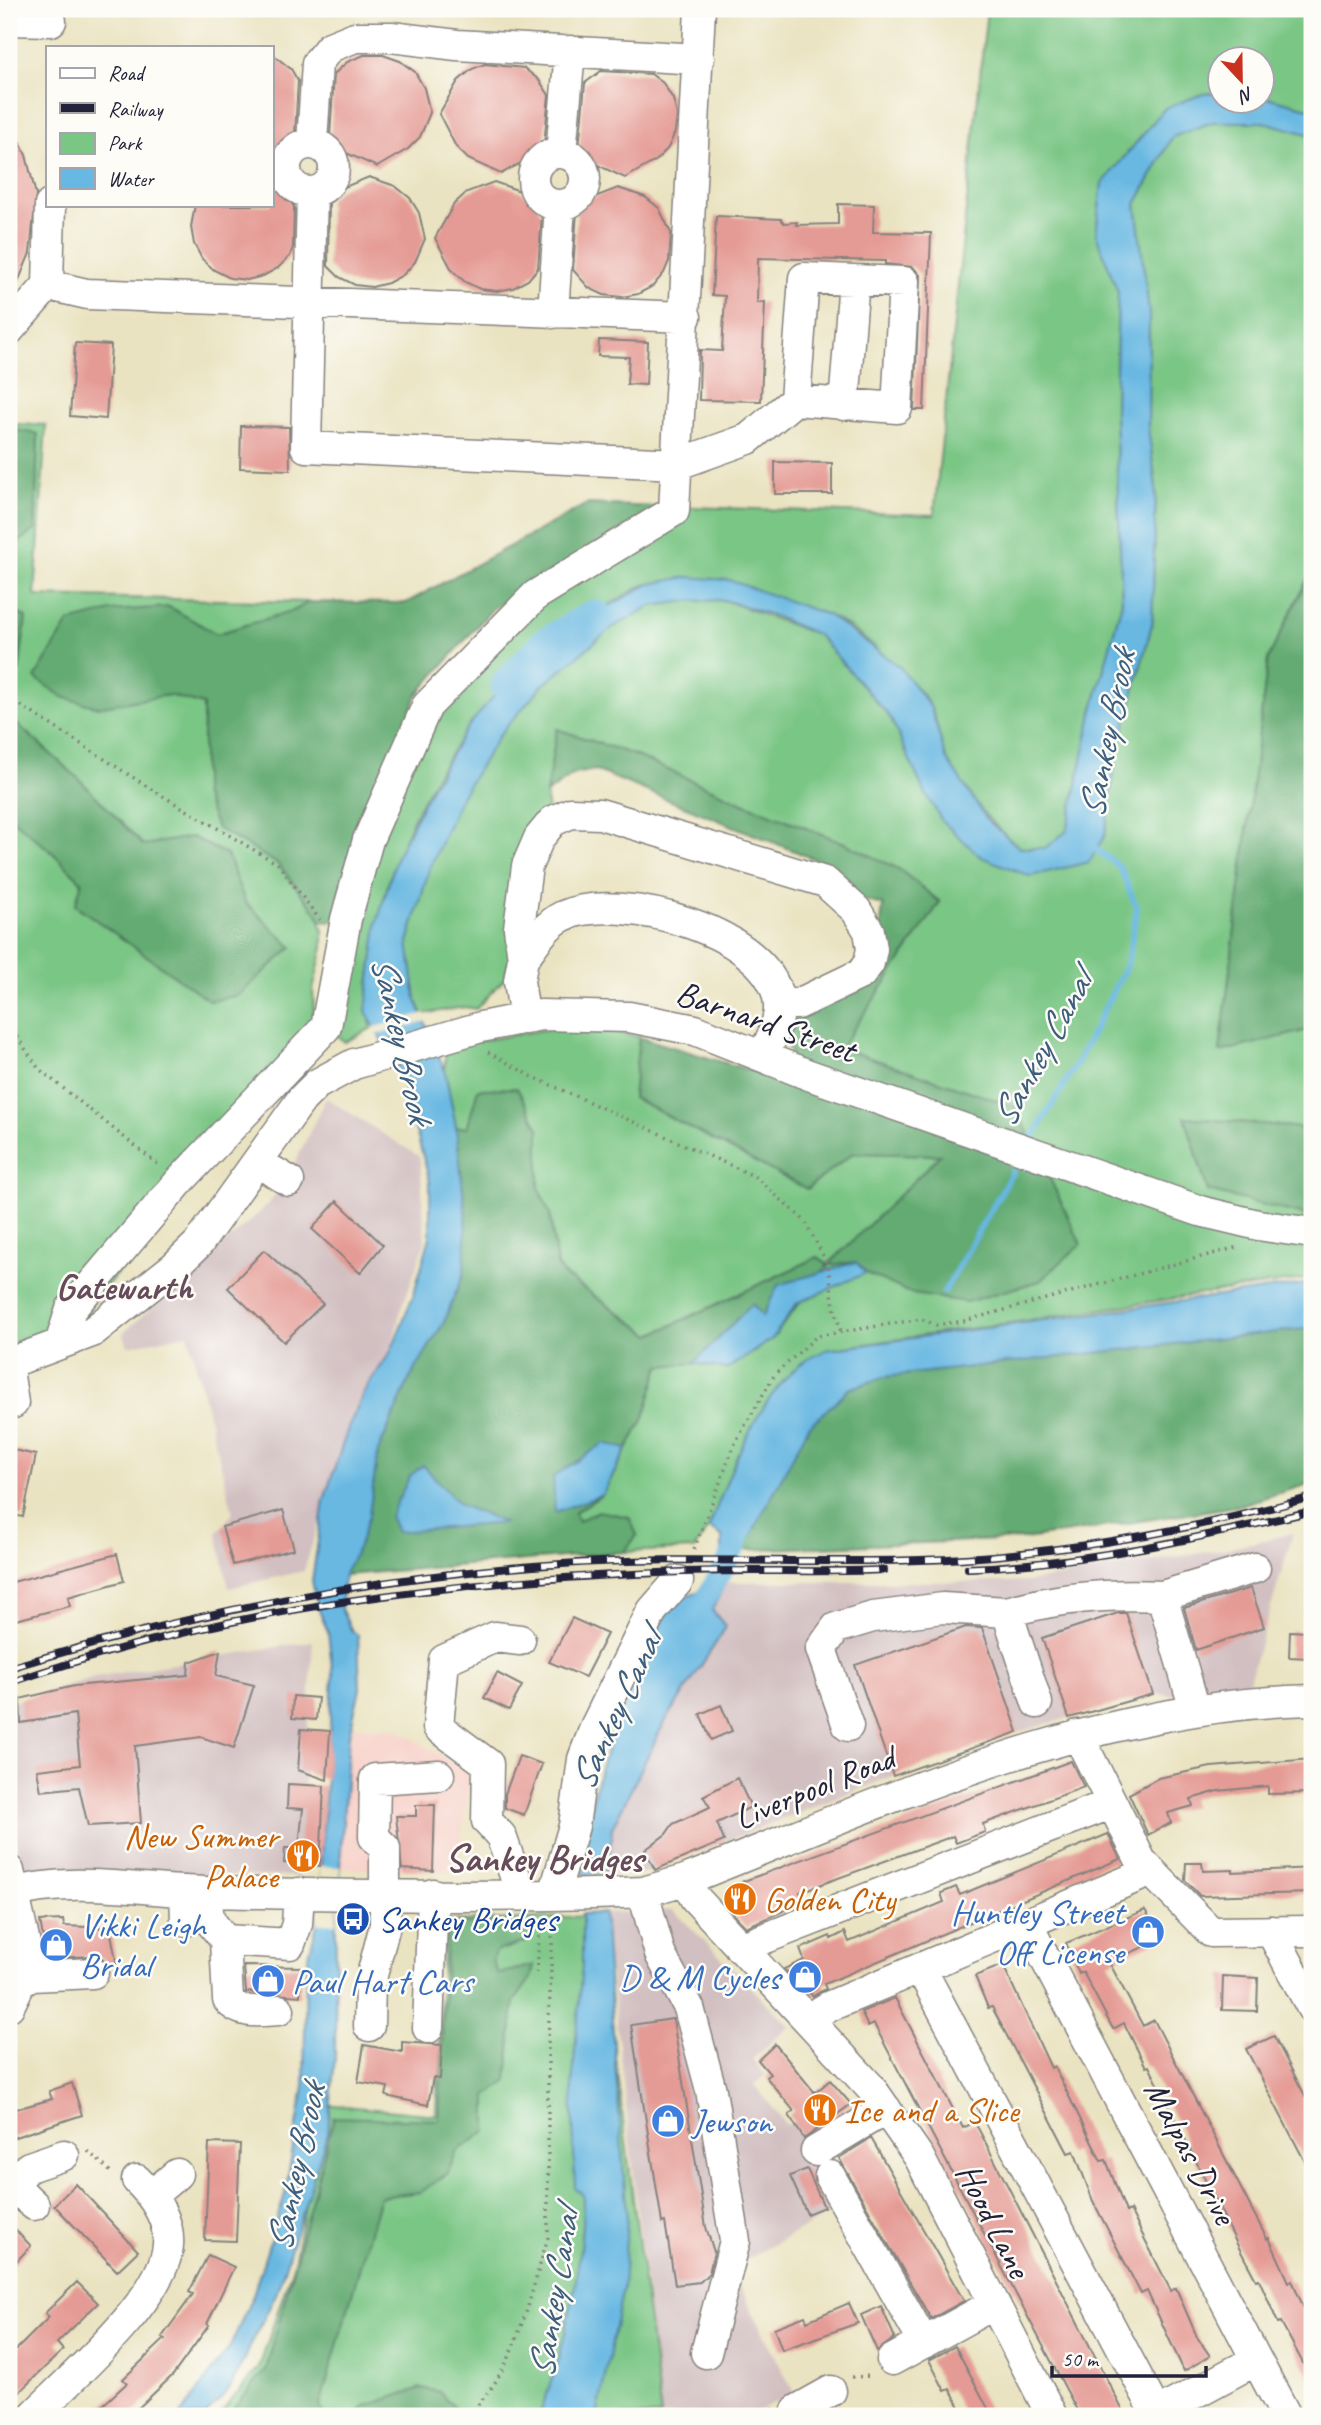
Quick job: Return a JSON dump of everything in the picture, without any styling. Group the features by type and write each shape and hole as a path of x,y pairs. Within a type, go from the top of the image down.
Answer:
{"street":[{"path":"60,1344 71,1309 179,1182 326,1027 346,919 368,840 427,706 536,595 674,511 700,9"},
{"path":"9,20 52,25"},
{"path":"699,59 457,45 391,37 355,37 330,47 317,63 312,143 297,147 287,160 286,167 291,182 304,191 312,192 307,300 306,447 678,464 748,439 795,400 897,408 904,282 804,278 795,400"},
{"path":"553,313 560,205 544,201 538,195 533,179 534,171 544,158 561,153 570,51"},
{"path":"9,330 48,285 50,206"},
{"path":"844,405 853,280"},
{"path":"48,285 87,294 307,300 686,317"},
{"path":"525,1019 519,981 523,959 519,928 527,866 539,838 553,821 571,813 600,814 825,882 856,909 869,931 872,948 869,963 861,974 798,1004 779,1004"},
{"path":"523,959 545,929 563,916 589,909 618,906 675,918 718,933 744,951 765,974 779,1004 776,1026 763,1055"},
{"name":"Barnard Street","path":"9,1363 92,1332 174,1267 198,1244 260,1163 302,1099 317,1084 354,1064 525,1019 581,1014 629,1017 695,1030 763,1055 809,1076 1200,1211 1258,1225 1312,1233"},
{"path":"260,1163 289,1181"},
{"path":"848,1726 821,1649 836,1628 873,1617 914,1611 974,1608 1007,1612 1074,1597 1162,1596 1255,1567"},
{"path":"560,1894 574,1826 583,1759 596,1725 652,1611 678,1581"},
{"path":"1162,1596 1195,1710"},
{"path":"1007,1612 1037,1703"},
{"path":"520,1640 495,1637 444,1660 438,1727 488,1764 487,1821 560,1894"},
{"name":"Liverpool Road","path":"11,1886 89,1886 192,1901 319,1894 643,1892 685,1881 889,1797 1078,1735 1152,1717 1195,1710 1312,1700"},
{"path":"1078,1735 1134,1850 1149,1872 1210,1932 1312,1931"},
{"path":"369,2026 370,1983 385,1925 387,1893 386,1848 374,1837 375,1779 439,1775"},
{"path":"740,1948 1110,1804"},
{"path":"808,2019 830,2006 1149,1872"},
{"name":"Hood Lane","path":"685,1881 695,1898 808,2019 887,2109 919,2157 1052,2416"},
{"path":"11,1886 32,1976"},
{"path":"643,1892 660,1954 690,2008 711,2090 735,2242 706,2353"},
{"path":"225,1940 290,1944 297,1924 319,1894"},
{"path":"428,2028 433,1894"},
{"path":"192,1901 225,1940 228,2000 237,2009 247,2011 279,2010"},
{"name":"Malpas Drive","path":"1027,1924 1286,2416"},
{"path":"1271,1931 1312,2008"},
{"path":"921,1969 1155,2415 1256,2360"},
{"path":"9,2006 21,1982 32,1976 93,1973"},
{"path":"887,2109 823,2164 924,2343"},
{"path":"34,2205 10,2185 29,2167 64,2155"},
{"path":"33,2416 128,2319 149,2293 163,2269 169,2244 164,2215 145,2188 177,2174"},
{"path":"892,2360 994,2304"}],"path":[{"path":"9,698 156,792 278,864 318,915 323,931"},
{"path":"9,1025 39,1069 179,1182"},
{"path":"489,1053 554,1086 754,1176 805,1221 828,1265 834,1307 841,1332"},
{"path":"694,1549 736,1441 775,1374 817,1336 921,1320 936,1325 964,1321 1240,1247"},
{"path":"537,1973 560,1894"},
{"path":"469,2416 493,2386 508,2360 526,2313 548,2237 548,2042 560,1894"},
{"path":"64,2155 72,2143 78,2142 122,2182 145,2188"},
{"path":"822,2399 885,2375 891,2371 892,2360"}],"shaded area":[{"path":"326,1098 420,1157 425,1242 400,1314 390,1353 366,1388 348,1428 304,1571 229,1588 217,1533 233,1513 188,1334 128,1346 123,1333 269,1204 294,1165"},
{"path":"1293,1533 1244,1698 1153,1694 1018,1732 893,1776 647,1872 603,1874 609,1863 612,1828 663,1725 726,1627 712,1610 726,1582 1027,1582 1231,1548"},
{"path":"313,1641 299,1876 18,1877 10,1703 95,1677"},
{"path":"347,1726 397,1729 471,1774 456,1871 332,1868"},
{"path":"673,1910 790,2026 752,2059 765,2075 754,2084 786,2125 793,2122 808,2145 831,2213 730,2268 794,2393 748,2416 661,2416 604,1913"}],"green space":[{"path":"987,9 1312,9 1312,109 1276,100 1276,46 1206,46 1206,94 1165,108 1102,184 1096,234 1118,292 1115,412 1122,602 1092,713 1067,831 1045,848 1020,848 1009,838 988,818 961,784 944,753 934,714 924,697 899,669 867,641 837,620 764,602 648,584 566,633 523,668 485,708 452,752 423,800 400,850 383,902 368,992 372,1028 345,1042 326,1027 346,919 427,706 536,595 674,511 689,507 934,515"},
{"path":"1212,122 1264,122 1312,135 1312,570 1268,659 1220,1052 1312,1029 1312,1129 1185,1117 1208,1191 1312,1217 1312,1278 826,1350 738,1453 709,1528 694,1549 624,1552 637,1535 577,1521 575,1512 602,1495 643,1420 660,1366 694,1363 727,1369 772,1339 797,1303 827,1289 828,1265 818,1257 651,1335 565,1275 557,1266 550,1214 539,1188 539,1128 456,1127 445,1071 445,1047 541,1030 595,1028 639,1037 633,1098 807,1189 853,1153 941,1155 829,1264 856,1262 966,1302 949,1086 840,1048 940,902 847,844 743,803 634,755 557,729 546,794 548,815 505,978 476,1009 465,1007 423,1014 416,1000 408,942 429,870 460,798 500,734 541,687 610,629 651,606 688,601 724,600 818,635 890,717 906,749 1030,876 1105,835 1116,758 1152,624 1156,487 1148,428 1149,313 1136,204 1172,137"},
{"path":"9,424 46,425 35,596 309,602 295,610 217,634 169,607 135,699 169,695 203,705 203,793 217,828 278,864 318,915 323,931 323,947 313,990 314,1015 320,1021 60,1344 9,1363 9,816 82,882 291,947 245,902 227,855 192,837 143,845 79,779 9,717 9,677 19,671 26,617 9,611 9,549 35,530 38,434 9,429"},
{"path":"9,429 38,434 35,530 9,549"},
{"path":"587,504 658,507 492,609 417,695 335,921 321,922 278,864 217,828 203,793 203,705 169,695 97,707 63,697 35,678 69,622 111,611 169,607 217,634 295,610 309,602 406,603"},
{"path":"1312,570 1312,1029 1220,1052 1268,659"},
{"path":"9,611 26,617 19,671 9,677"},
{"path":"9,717 79,779 143,845 192,837 227,855 245,902 292,947 239,995 210,1001 75,905 82,882 9,816"},
{"path":"557,729 634,755 743,803 847,844 899,869 940,902 841,1048 1016,1107 1081,1244 1040,1281 966,1302 913,1294 866,1273 856,1262 828,1265 940,1155 853,1153 807,1189 633,1098 639,1037 769,1076 791,1053 776,1026 876,966 883,905 850,897 834,867 595,770 574,774 546,794"},
{"path":"517,1088 539,1128 539,1188 550,1214 557,1266 565,1276 651,1335 818,1257 828,1265 772,1339 727,1369 694,1363 660,1366 643,1420 602,1495 575,1512 578,1521 598,1511 629,1517 637,1535 624,1552 344,1575 369,1515 378,1451 409,1380 444,1322 466,1218 456,1127 467,1128 478,1089"},
{"path":"1185,1117 1312,1129 1312,1217 1208,1191"},
{"path":"1312,1328 1312,1483 1237,1506 1025,1539 743,1550 809,1426 849,1389 884,1377"},
{"path":"597,1916 661,2416 218,2416 259,2368 294,2262 325,2104 436,2115 444,1921"},
{"path":"535,1921 531,1940 497,1951 492,1960 498,1974 534,1965 531,1978 514,2002 507,2081 487,2096 487,2131 456,2152 448,2173 421,2192 380,2197 320,2405 324,2416 228,2416 266,2370 334,2117 439,2120 447,1924"},
{"path":"421,2388 440,2392 456,2410 455,2416 355,2416 365,2406"}],"water":[{"name":"Sankey Brook","path":"1206,94 1206,116 1276,116 1276,100 1312,109 1312,135 1264,122 1212,122 1172,137 1136,204 1149,313 1148,428 1156,487 1152,624 1116,758 1105,835 1089,862 1030,876 981,857 942,821 923,789 890,717 818,635 772,615 724,600 651,606 610,629 541,687 500,734 460,798 429,870 408,942 416,1000 445,1071 456,1127 466,1218 464,1273 444,1322 409,1380 378,1451 369,1515 359,1546 344,1575 341,1609 352,1631 358,1635 360,1689 349,1735 336,1923 335,2057 328,2132 277,2292 229,2390 205,2416 180,2416 231,2345 253,2295 285,2194 304,2086 306,1967 317,1924 333,1676 328,1632 318,1608 312,1581 324,1500 348,1428 366,1388 390,1353 413,1296 430,1237 430,1182 401,1077 366,1011 377,923 397,855 431,788 466,729 510,677 575,624 649,584 687,577 729,580 828,615 900,667 931,708 946,758 988,821 1020,848 1045,848 1067,831 1092,713 1122,602 1115,412 1118,292 1096,234 1102,184 1165,108"},
{"path":"856,1262 866,1273 797,1303 772,1339 727,1369 694,1363 752,1304 763,1316 778,1285"},
{"path":"1312,1283 1312,1328 884,1377 849,1389 809,1426 743,1550 722,1550 722,1536 709,1528 744,1442 768,1401 798,1366 826,1350"},
{"path":"604,1443 627,1449 602,1495 555,1512 553,1477"},
{"path":"423,1465 460,1505 505,1523 397,1532 390,1516 410,1476"},
{"path":"705,1581 726,1582 712,1610 726,1627 663,1725 612,1828 609,1863 603,1874 582,1874 592,1800 601,1766 626,1699 674,1599 698,1593"},
{"path":"604,1913 627,2218 623,2288 597,2416 539,2416 557,2363 571,2307 580,2251 583,2195 575,2188 572,2088 582,1964 582,1914"}],"pier":[{"path":"425,1013 428,1021 375,1035 373,1032 372,1028"},
{"path":"320,1866 340,1867 336,1923 317,1924"}],"building":[{"path":"273,55 291,69 298,81 295,134 273,151"},
{"path":"364,55 383,55 400,61 415,72 424,88 430,113 420,137 408,149 377,167 344,152 330,136 334,74 347,62"},
{"path":"485,64 524,68 539,80 549,95 544,144 532,157 501,174 468,159 456,147 439,114 458,81 472,69"},
{"path":"601,71 651,74 663,83 673,99 677,115 675,132 668,148 657,160 625,178 593,163 579,148 585,83"},
{"path":"9,120 26,155 36,195 30,253 9,304"},
{"path":"273,172 294,207 293,247 290,256 278,268 247,280 230,278 214,270 202,259 194,244 191,227 195,206 273,206"},
{"path":"369,177 395,186 410,198 419,213 425,239 415,262 403,275 372,287 355,285 339,277 328,266 329,199 342,188"},
{"path":"494,182 520,191 535,203 542,214 538,268 528,280 513,288 497,291 480,289 465,282 452,270 435,238 454,204 467,192"},
{"path":"618,188 645,197 659,208 671,233 669,261 664,273 653,286 638,294 622,297 604,295 589,288 573,270 577,211 592,198"},
{"path":"838,204 874,205 873,232 931,233 924,410 914,410 920,275 913,267 885,264 885,261 758,258 757,303 765,302 761,401 699,400 700,350 722,351 725,296 712,295 716,216 781,219 784,223 797,222 796,225 838,224"},
{"path":"599,340 648,342 646,385 627,384 629,357 598,356"},
{"path":"75,343 111,345 106,419 70,416"},
{"path":"241,426 289,427 290,470 240,468"},
{"path":"775,462 832,463 832,494 775,494"},
{"path":"337,1201 383,1245 360,1273 312,1229"},
{"path":"264,1250 323,1304 284,1342 228,1288"},
{"path":"14,1450 36,1455 23,1517 9,1514 9,1472"},
{"path":"283,1510 294,1549 233,1565 222,1527"},
{"path":"117,1554 124,1581 68,1597 70,1606 12,1621 9,1583"},
{"path":"1251,1588 1264,1627 1196,1650 1184,1608"},
{"path":"1118,1613 1126,1613 1153,1694 1069,1718 1042,1638"},
{"path":"572,1618 607,1634 585,1677 549,1662"},
{"path":"966,1627 982,1628 1018,1732 893,1776 855,1665"},
{"path":"1290,1631 1309,1632 1308,1658 1289,1657"},
{"path":"220,1651 216,1676 254,1685 234,1748 201,1737 135,1746 141,1823 88,1826 79,1787 41,1791 37,1770 80,1765 75,1714 21,1723 20,1699 74,1686 188,1675 189,1662"},
{"path":"497,1673 522,1686 509,1710 484,1698"},
{"path":"293,1696 318,1698 316,1720 292,1718"},
{"path":"721,1705 732,1731 711,1740 700,1714"},
{"path":"301,1729 330,1731 327,1780 298,1770"},
{"path":"519,1756 542,1764 524,1815 505,1808 505,1794"},
{"path":"1312,1759 1312,1793 1268,1794 1268,1786 1218,1791 1191,1799 1193,1806 1168,1813 1171,1823 1148,1835 1129,1794 1158,1778 1211,1767"},
{"path":"1071,1761 1084,1787 983,1824 985,1832 956,1843 953,1836 800,1892 804,1902 746,1927 734,1915 728,1897 730,1886"},
{"path":"737,1778 751,1807 717,1823 724,1841 655,1870 645,1850 666,1834 673,1824 710,1807 703,1796"},
{"path":"288,1784 324,1786 320,1866 284,1863 285,1848 299,1845 303,1809 287,1808"},
{"path":"416,1805 435,1805 433,1871 402,1869 396,1816 416,1816"},
{"path":"1108,1834 1120,1859 824,1984 826,1989 813,1996 784,1969 804,1960 800,1949 830,1936 831,1939 845,1932 849,1942 944,1902 941,1893 956,1887 960,1895"},
{"path":"1186,1863 1202,1863 1203,1871 1312,1868 1312,1893 1200,1896 1185,1880"},
{"path":"1145,1910 1162,1939 1109,1962 1143,2026 1154,2020 1267,2239 1269,2238 1289,2282 1292,2280 1308,2318 1312,2315 1312,2380 1281,2322 1278,2323 1259,2279 1256,2280 1237,2244 1149,2066 1146,2067 1124,2023 1113,2029 1083,1972 1079,1974 1066,1943"},
{"path":"63,1920 64,1926 110,1928 117,1966 109,1966 102,1958 93,1956 47,1958 40,1921"},
{"path":"1003,1965 1051,2068 1054,2066 1101,2161 1106,2160 1126,2212 1130,2210 1171,2291 1176,2288 1197,2337 1210,2356 1184,2371 1147,2291 1141,2294 1093,2201 1074,2151 1068,2153 992,2007 988,2008 975,1976"},
{"name":"Paul Hart Cars","path":"244,1966 301,1967 300,1996 246,1992"},
{"path":"1223,1976 1258,1978 1257,2011 1222,2010"},
{"path":"895,1998 963,2128 975,2122 1123,2411 1113,2416 1080,2416 874,2024 868,2027 861,2012"},
{"name":"Jewson","path":"673,2019 706,2227 714,2252 709,2273 700,2282 675,2285 665,2222 662,2223 631,2025"},
{"path":"1274,2036 1312,2109 1312,2175 1246,2049"},
{"path":"402,2042 442,2045 440,2079 433,2078 428,2105 386,2096 388,2087 358,2082 364,2045 402,2052"},
{"path":"775,2044 815,2093 830,2080 851,2104 804,2139 789,2115 794,2111 766,2077 770,2074 758,2060"},
{"path":"72,2083 82,2115 9,2139 9,2111 52,2099 49,2091"},
{"path":"871,2138 964,2301 931,2319 839,2158"},
{"path":"209,2143 240,2144 236,2241 205,2240"},
{"path":"807,2169 824,2207 807,2214 790,2176"},
{"path":"76,2184 138,2251 117,2271 54,2205"},
{"path":"9,2223 31,2246 9,2269"},
{"path":"208,2255 234,2267 207,2324 209,2325 173,2375 130,2416 91,2416 127,2383 123,2379 165,2339 162,2337 193,2294 189,2292"},
{"path":"77,2282 98,2303 57,2343 63,2350 9,2402 9,2357 49,2317 45,2313"},
{"path":"849,2303 858,2323 782,2350 774,2328 805,2316 807,2321"},
{"path":"881,2306 895,2338 877,2351 861,2315"},
{"path":"955,2346 992,2416 965,2416 950,2389 945,2391 929,2360"}],"waterway":[{"name":"Sankey Brook","path":"509,686 548,645 595,618"},
{"name":"Sankey Canal","path":"1030,1142 1078,1061 1127,964 1137,909 1120,867 1092,846"},
{"name":"Sankey Canal","path":"944,1292 1021,1157"},
{"name":"Sankey Canal","path":"701,1607 736,1546 744,1524"}],"railway":[{"path":"9,1668 213,1614 421,1578 612,1561 865,1561 966,1558 1141,1536 1312,1497"},
{"path":"968,1568 1012,1566 1142,1548 1312,1511"},
{"path":"9,1683 175,1635 341,1602 425,1591 510,1582 682,1572 884,1570"}],"place":[{"name":"New Summer Palace","path":"303,1856"},
{"name":"Golden City","path":"740,1899"},
{"name":"Sankey Bridges","path":"353,1919"},
{"name":"Huntley Street Off License","path":"1148,1932"},
{"name":"Vikki Leigh Bridal","path":"56,1945"},
{"name":"D & M Cycles","path":"805,1977"},
{"name":"Paul Hart Cars","path":"268,1981"},
{"name":"Ice and a Slice","path":"820,2110"},
{"name":"Jewson","path":"668,2121"}],"district":[{"name":"Gatewarth","path":"124,1286"},
{"name":"Sankey Bridges","path":"544,1858"}]}
